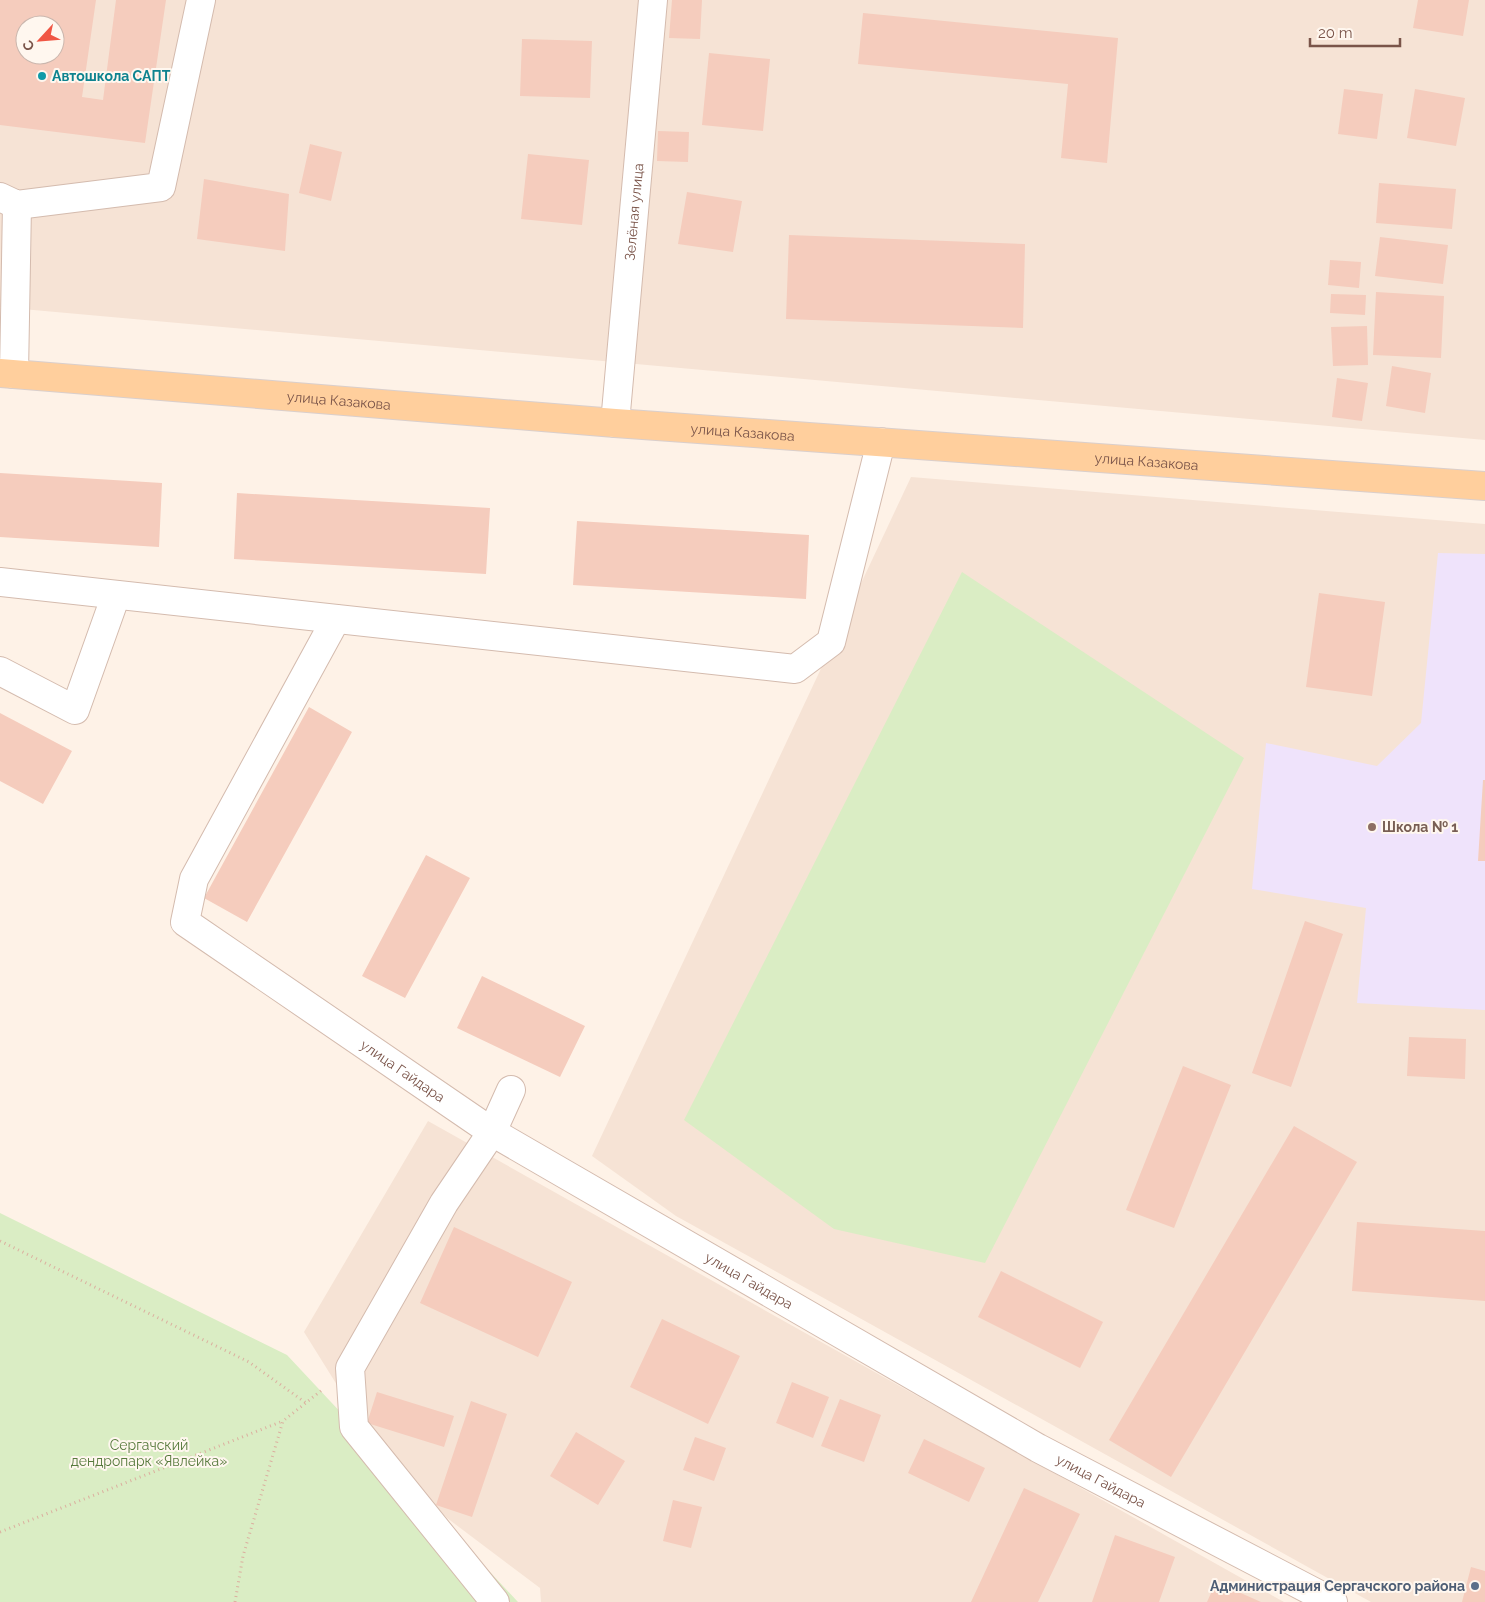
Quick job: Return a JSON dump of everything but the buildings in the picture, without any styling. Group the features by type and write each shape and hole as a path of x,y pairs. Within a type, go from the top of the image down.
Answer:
{"main road":[{"name":"улица Казакова","path":"7,374 615,423 1485,486"}],"street":[{"path":"7,374 8,201 161,187 201,0"},
{"name":"Зелёная улица","path":"615,423 654,0"},
{"path":"0,582 795,669 831,642 881,442"},
{"path":"0,671 75,710 116,595"},
{"name":"улица Гайдара","path":"336,619 194,879 185,922 492,1132 1038,1448 1333,1602"},
{"path":"495,1602 354,1427 350,1368 444,1203 492,1132 511,1090"}],"path":[{"path":"0,1241 249,1362 306,1402"},
{"path":"0,1532 283,1421 350,1368"},
{"path":"235,1602 243,1556 283,1421"}],"shaded area":[{"path":"0,0 1485,0 1485,440 0,307"},
{"path":"911,477 1485,524 1485,1602 1371,1602 676,1216 592,1156"},
{"name":"Школа № 1","path":"1438,553 1485,554 1485,1010 1357,1003 1366,908 1252,889 1266,743 1377,766 1421,723"},
{"path":"428,1121 1284,1602 541,1602 540,1588 447,1518 365,1430 304,1332"}],"green space":[{"path":"962,572 1244,758 985,1263 834,1229 684,1120"},
{"name":"Сергачский дендропарк «Явлейка»","path":"0,1213 287,1355 518,1602 0,1602"}],"place":[{"name":"Автошкола САПТ","path":"42,76"},
{"name":"Школа № 1","path":"1372,827"},
{"name":"Администрация Сергачского района","path":"1475,1586"}]}
